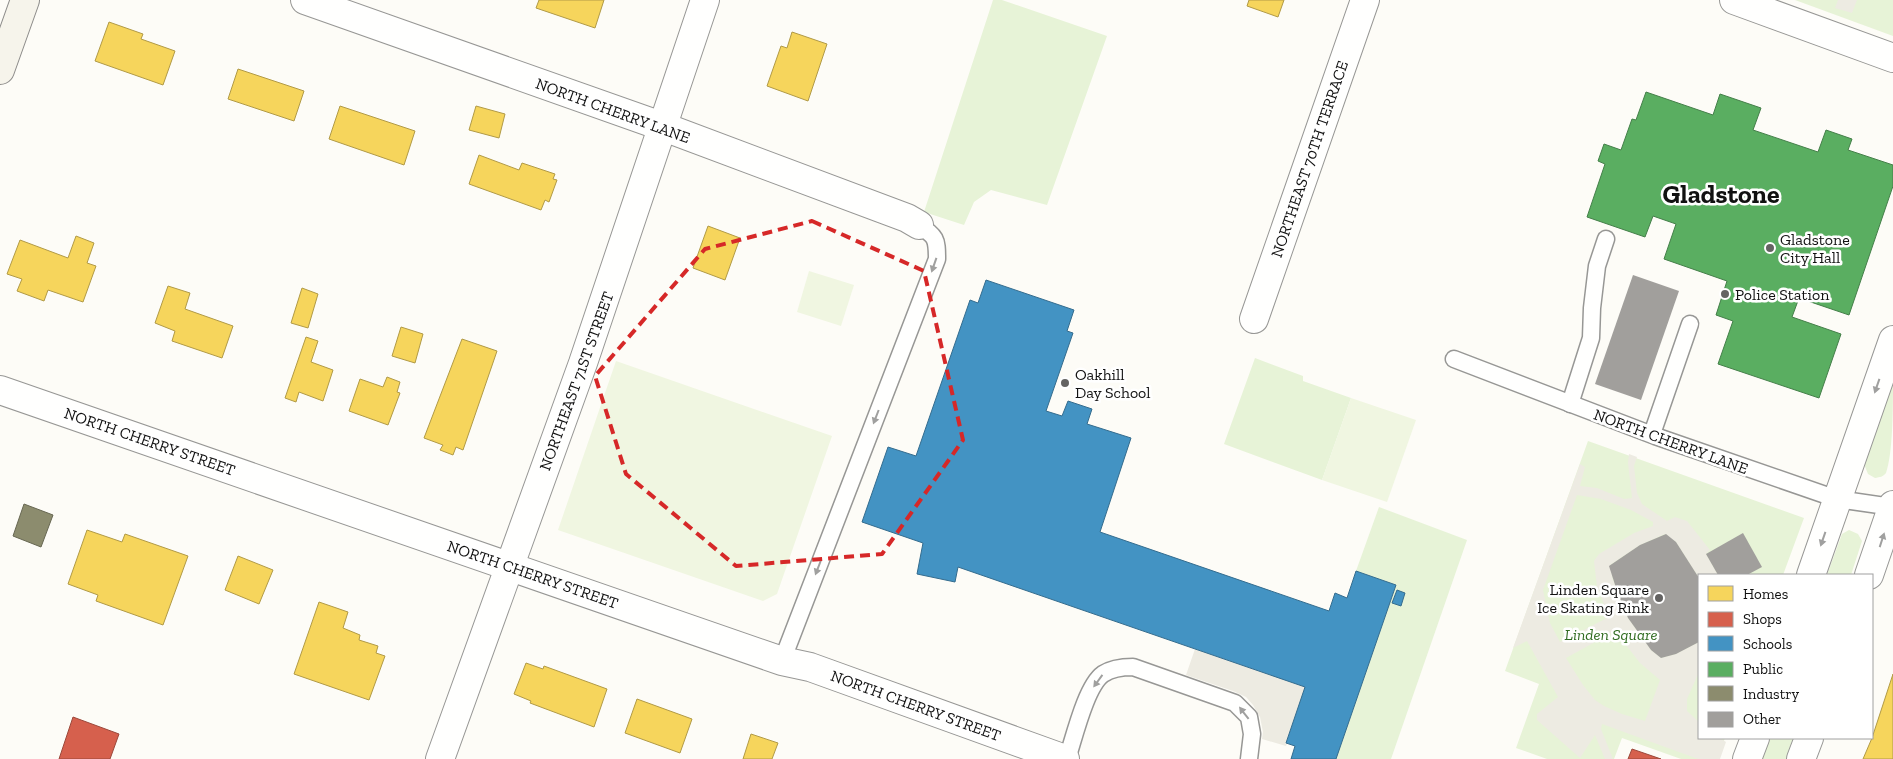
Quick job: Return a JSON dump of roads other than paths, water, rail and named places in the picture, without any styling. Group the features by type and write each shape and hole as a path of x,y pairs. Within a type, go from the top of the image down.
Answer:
{"main road":[{"path":"0,70 25,0"}],"street":[{"name":"NORTH CHERRY LANE","path":"306,0 664,127 907,218 919,225"},
{"name":"NORTHEAST 71ST STREET","path":"440,759 583,363 664,127 705,0"},
{"name":"NORTHEAST 70TH TERRACE","path":"1254,319 1365,0"},
{"path":"1734,0 1893,58"},
{"path":"1811,574 1893,340"},
{"name":"NORTH CHERRY STREET","path":"0,390 782,661 810,668 1066,759"},
{"path":"1869,574 1893,506"},
{"path":"1748,759 1755,739"}],"lane":[{"path":"782,661 937,259 937,242 930,233 919,225"},
{"path":"1570,404 1591,338 1597,266 1606,239"},
{"path":"1652,434 1690,324"},
{"name":"NORTH CHERRY LANE","path":"1454,359 1652,434 1837,499 1893,506"},
{"path":"1066,759 1088,696 1102,675 1117,668 1133,666 1235,703 1249,717 1252,734 1249,759"}],"place":[{"name":"Gladstone City Hall","path":"1770,248"},
{"name":"Police Station","path":"1725,294"},
{"name":"Oakhill Day School","path":"1065,383"},
{"name":"Linden Square Ice Skating Rink","path":"1659,598"}],"district":[{"name":"Gladstone","path":"1721,194"}],"park label":[{"name":"Linden Square","path":"1611,634"}]}
